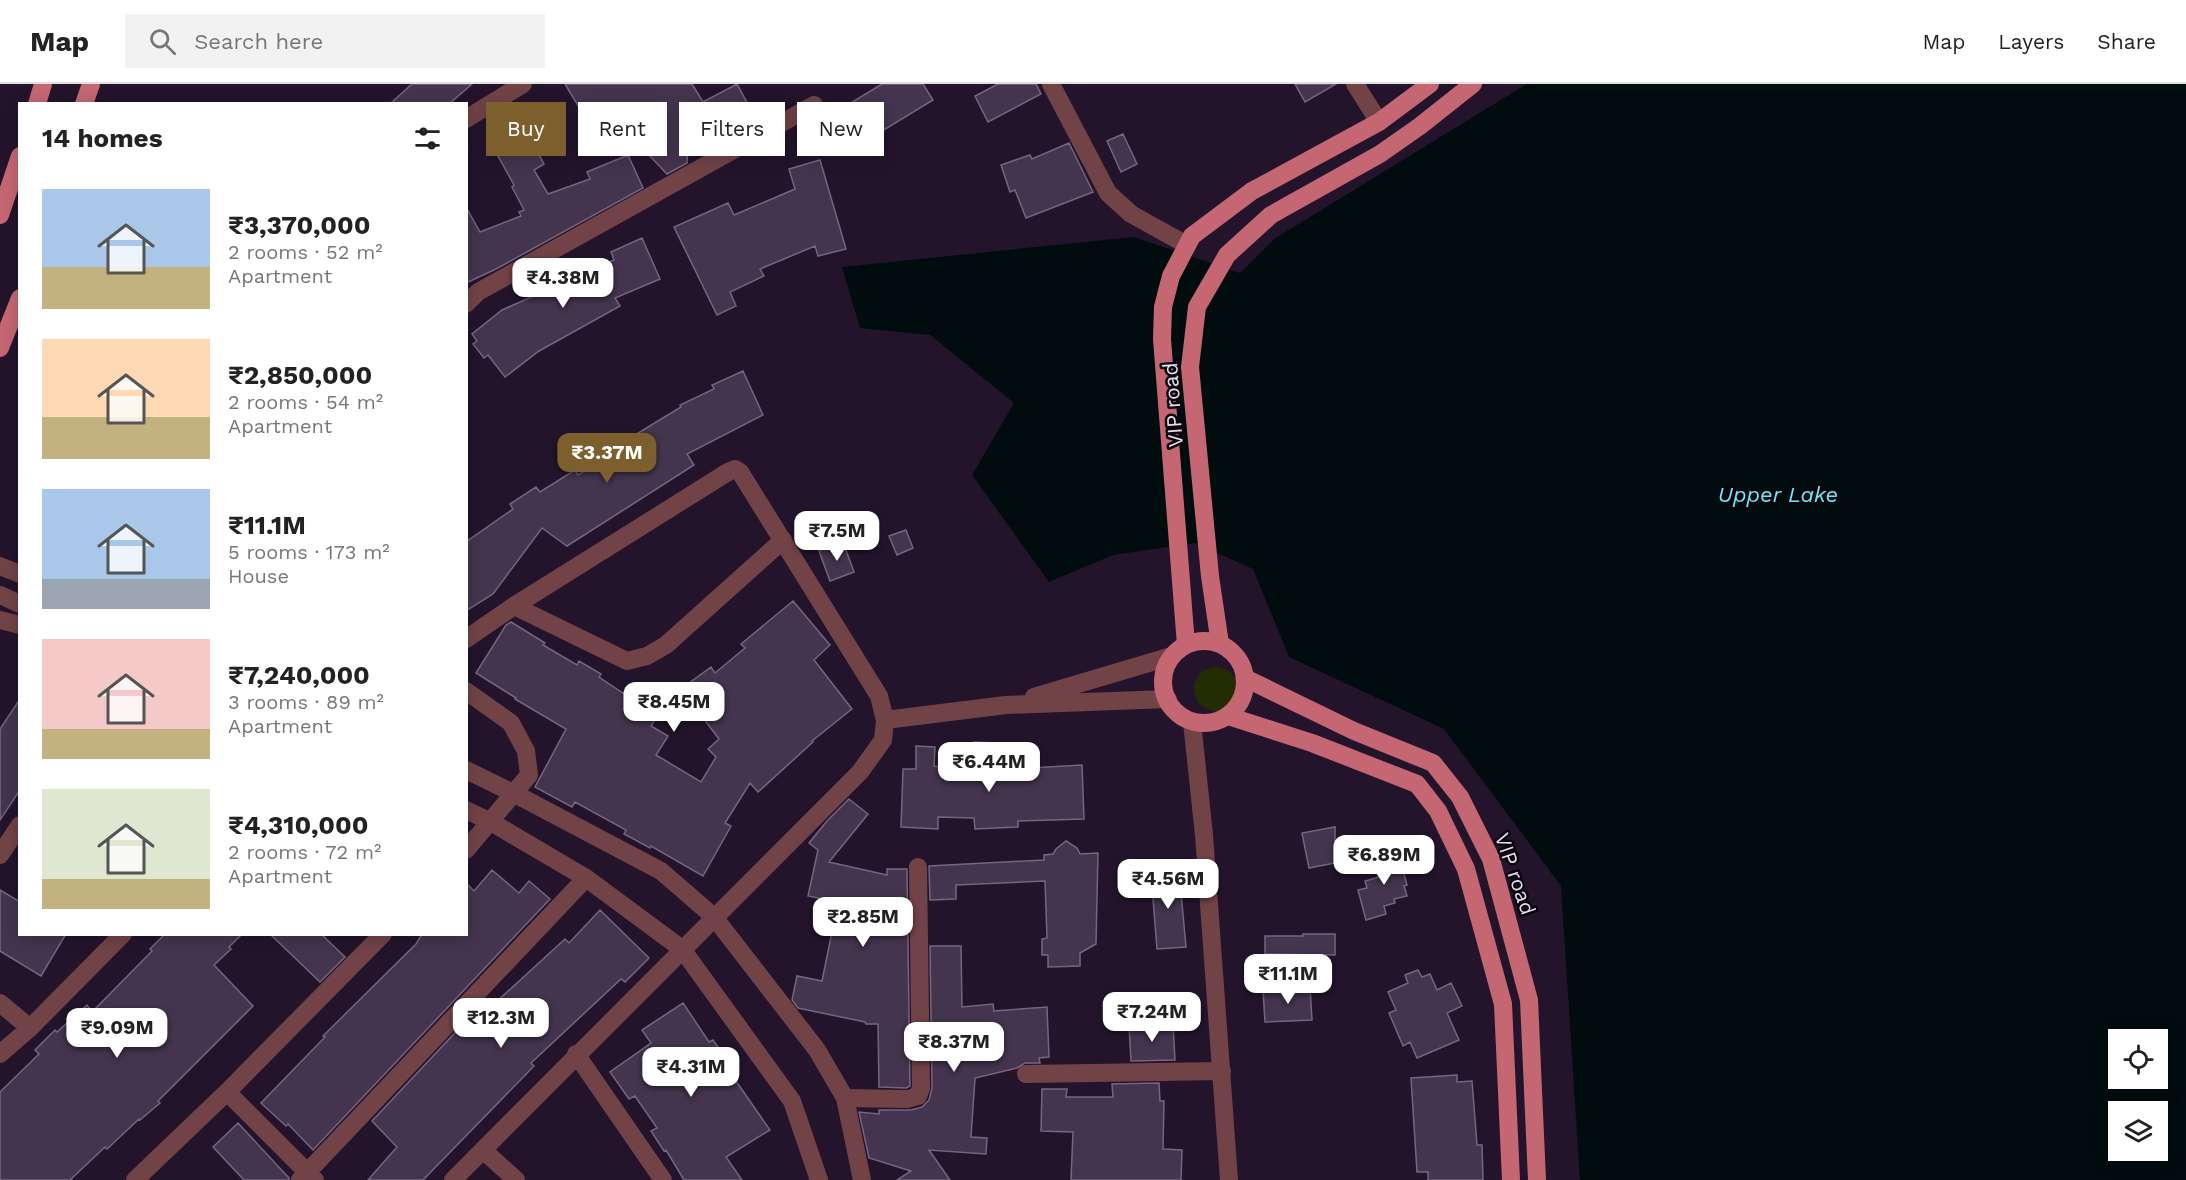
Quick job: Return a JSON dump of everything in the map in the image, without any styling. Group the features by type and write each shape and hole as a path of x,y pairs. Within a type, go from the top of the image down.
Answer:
{"main road":[{"path":"37,102 43,84"},
{"path":"85,102 91,84"},
{"name":"VIP road","path":"1168,699 1164,688 1164,671 1179,650 1181,578 1162,339 1163,307 1171,276 1192,236 1252,191 1379,122 1430,84"},
{"name":"VIP road","path":"1220,644 1210,576 1190,367 1197,307 1227,255 1271,215 1380,154 1473,84"},
{"path":"0,215 18,162"},
{"path":"0,348 18,303"},
{"path":"1168,699 1173,709 1192,722 1211,723 1228,716 1242,699 1245,678 1241,664 1232,652 1220,644 1203,641 1179,650"},
{"name":"VIP road","path":"1245,678 1354,731 1433,763 1460,797 1491,859 1529,1000 1537,1180"},
{"name":"VIP road","path":"1228,716 1312,743 1417,784 1438,811 1467,869 1503,1004 1511,1180"}],"street":[{"path":"468,118 523,84"},
{"path":"1051,84 1108,193 1131,214 1185,248"},
{"path":"1355,84 1379,122"},
{"path":"468,302 478,292 797,114"},
{"path":"453,1180 576,1054 860,772 883,740 885,720 879,696 740,472 735,469 514,606 468,638"},
{"path":"514,606 627,661 647,656 666,645 783,540"},
{"path":"0,566 18,573"},
{"path":"0,596 18,603"},
{"path":"0,620 18,624"},
{"path":"1006,705 1179,650"},
{"path":"468,692 511,723 526,751 529,775 516,794 468,848"},
{"path":"885,720 1006,705 1168,699"},
{"path":"1192,722 1204,835 1229,1180"},
{"path":"468,771 661,871 714,917 817,1050 845,1098 862,1180"},
{"path":"468,811 586,878 682,949 792,1101 819,1180"},
{"path":"0,855 18,828"},
{"path":"845,1098 908,1099 918,1096 921,1088 918,867"},
{"path":"227,1092 308,1178 586,878"},
{"path":"0,1054 30,1028 121,936"},
{"path":"135,1180 227,1092 381,936"},
{"path":"0,1003 30,1028"},
{"path":"576,1054 663,1180"},
{"path":"1026,1074 1222,1071"},
{"path":"483,1150 516,1180"}],"green space":[{"path":"1216,667 1232,673 1238,689 1232,705 1216,711 1200,705 1194,689 1200,673"}],"water":[{"name":"Upper Lake","path":"1527,84 2186,84 2186,1180 1580,1180 1561,886 1444,729 1289,657 1253,569 1195,543 1113,555 1049,582 972,475 1014,403 930,335 860,328 842,267 1134,237 1240,273 1274,239"}],"building":[{"path":"412,84 472,84 451,102 392,102"},
{"path":"565,84 692,84 703,102 679,102 679,156 687,156 687,163 667,174 650,156 667,156 667,102 578,102 578,106"},
{"path":"737,84 747,102 703,102"},
{"path":"882,84 923,84 933,100 884,130 884,102 852,102"},
{"path":"998,84 1036,84 1041,94 988,122 975,96"},
{"path":"1295,84 1336,84 1305,102"},
{"path":"1123,134 1137,164 1121,172 1107,141"},
{"path":"1069,143 1093,192 1026,218 1015,190 1010,192 1001,165 1030,155 1032,159"},
{"path":"498,156 540,156 544,164 534,170 548,194 590,179 587,172 628,156 643,188 468,282 468,211 480,232 521,216 519,212 524,210 512,187 514,185"},
{"path":"820,160 846,249 818,256 815,246 760,269 764,276 730,292 736,306 717,315 674,227 728,203 734,215 795,189 789,169"},
{"path":"642,238 660,279 615,298 620,306 539,351 505,377 488,355 484,358 473,344 477,341 472,334 502,310 614,260 611,252"},
{"path":"743,371 763,415 687,454 694,465 567,546 542,528 493,594 468,610 468,541 513,509 510,504 536,487 540,492 575,470 578,475 615,453 612,449 681,407 680,405 714,389 712,385"},
{"path":"906,530 913,548 897,555 889,536"},
{"path":"843,542 854,572 830,581 819,551"},
{"path":"793,601 830,645 814,660 852,709 812,741 758,792 750,783 725,823 731,826 703,876 651,846 650,848 624,834 626,830 575,802 572,807 535,787 566,729 476,673 506,625 511,622 545,643 543,645 577,665 579,661 601,674 599,677 657,716 651,726 668,736 656,755 701,782 716,757 708,749 719,739 681,689 711,667 715,673 745,648 741,644"},
{"path":"18,702 18,793 0,820 0,729"},
{"path":"974,742 994,743 993,770 1082,765 1084,819 1018,821 1018,827 975,829 974,818 938,817 938,829 901,827 903,769 916,769 916,746 935,747 934,766 942,767 942,772 974,771"},
{"path":"849,799 868,814 829,862 887,875 887,869 907,869 910,1086 906,1088 879,1087 878,1024 866,1024 798,1008 792,1000 797,976 822,981 838,902 808,896 818,850 809,843"},
{"path":"1335,827 1335,863 1309,868 1302,833"},
{"path":"1066,841 1077,848 1080,854 1098,853 1096,944 1080,953 1080,966 1048,967 1048,955 1042,955 1042,939 1047,938 1045,881 956,885 956,899 930,900 929,866 1044,860 1044,855 1053,854"},
{"path":"1398,851 1407,885 1404,886 1407,896 1394,899 1395,903 1384,906 1386,914 1366,920 1358,890 1367,888 1365,881 1379,877 1374,857"},
{"path":"492,870 519,893 529,881 550,899 313,1150 288,1124 286,1126 261,1103 325,1037 323,1036 416,944 421,936 468,936 468,885 474,891"},
{"path":"1179,871 1186,947 1157,949 1151,874"},
{"path":"0,890 18,901 18,936 65,936 41,976 0,951"},
{"path":"600,910 649,958 625,982 621,979 531,1063 534,1066 423,1180 368,1180 397,1147 372,1121 467,1020 471,1025 565,939 569,943"},
{"path":"1303,934 1335,934 1335,955 1265,954 1265,936 1303,936"},
{"path":"163,936 240,936 229,947 231,949 214,965 253,1006 158,1101 160,1103 107,1149 105,1147 70,1180 0,1180 0,1092 39,1054 35,1050 55,1030 57,1032 87,1005 92,1012 152,951 150,949"},
{"path":"272,936 323,936 345,957 320,982"},
{"path":"930,946 961,946 962,1007 993,1004 994,1011 1047,1007 1049,1057 1039,1058 1040,1063 1025,1063 1017,1068 975,1078 971,1137 987,1138 986,1154 929,1150 950,1180 897,1180 911,1171 869,1158 859,1112 879,1114 879,1110 911,1110 922,1107 929,1100 932,1088"},
{"path":"1418,970 1422,977 1430,974 1437,990 1451,983 1462,1006 1447,1013 1459,1040 1417,1058 1410,1042 1403,1046 1389,1013 1396,1010 1388,992 1408,983 1405,975"},
{"path":"1310,987 1312,1020 1265,1022 1263,990"},
{"path":"683,1003 709,1042 713,1040 733,1069 729,1071 770,1130 726,1157 742,1180 684,1180 666,1150 664,1151 651,1131 657,1128 635,1096 629,1099 610,1072 651,1043 642,1030"},
{"path":"1173,1024 1175,1060 1131,1061 1129,1026"},
{"path":"1457,1075 1457,1082 1472,1081 1477,1145 1482,1145 1483,1180 1428,1180 1428,1172 1417,1172 1411,1078"},
{"path":"1159,1083 1160,1101 1164,1101 1163,1149 1182,1150 1181,1180 1071,1180 1073,1132 1041,1131 1042,1089 1067,1089 1066,1097 1113,1097 1112,1084"},
{"path":"238,1123 289,1180 244,1180 213,1147"}]}
